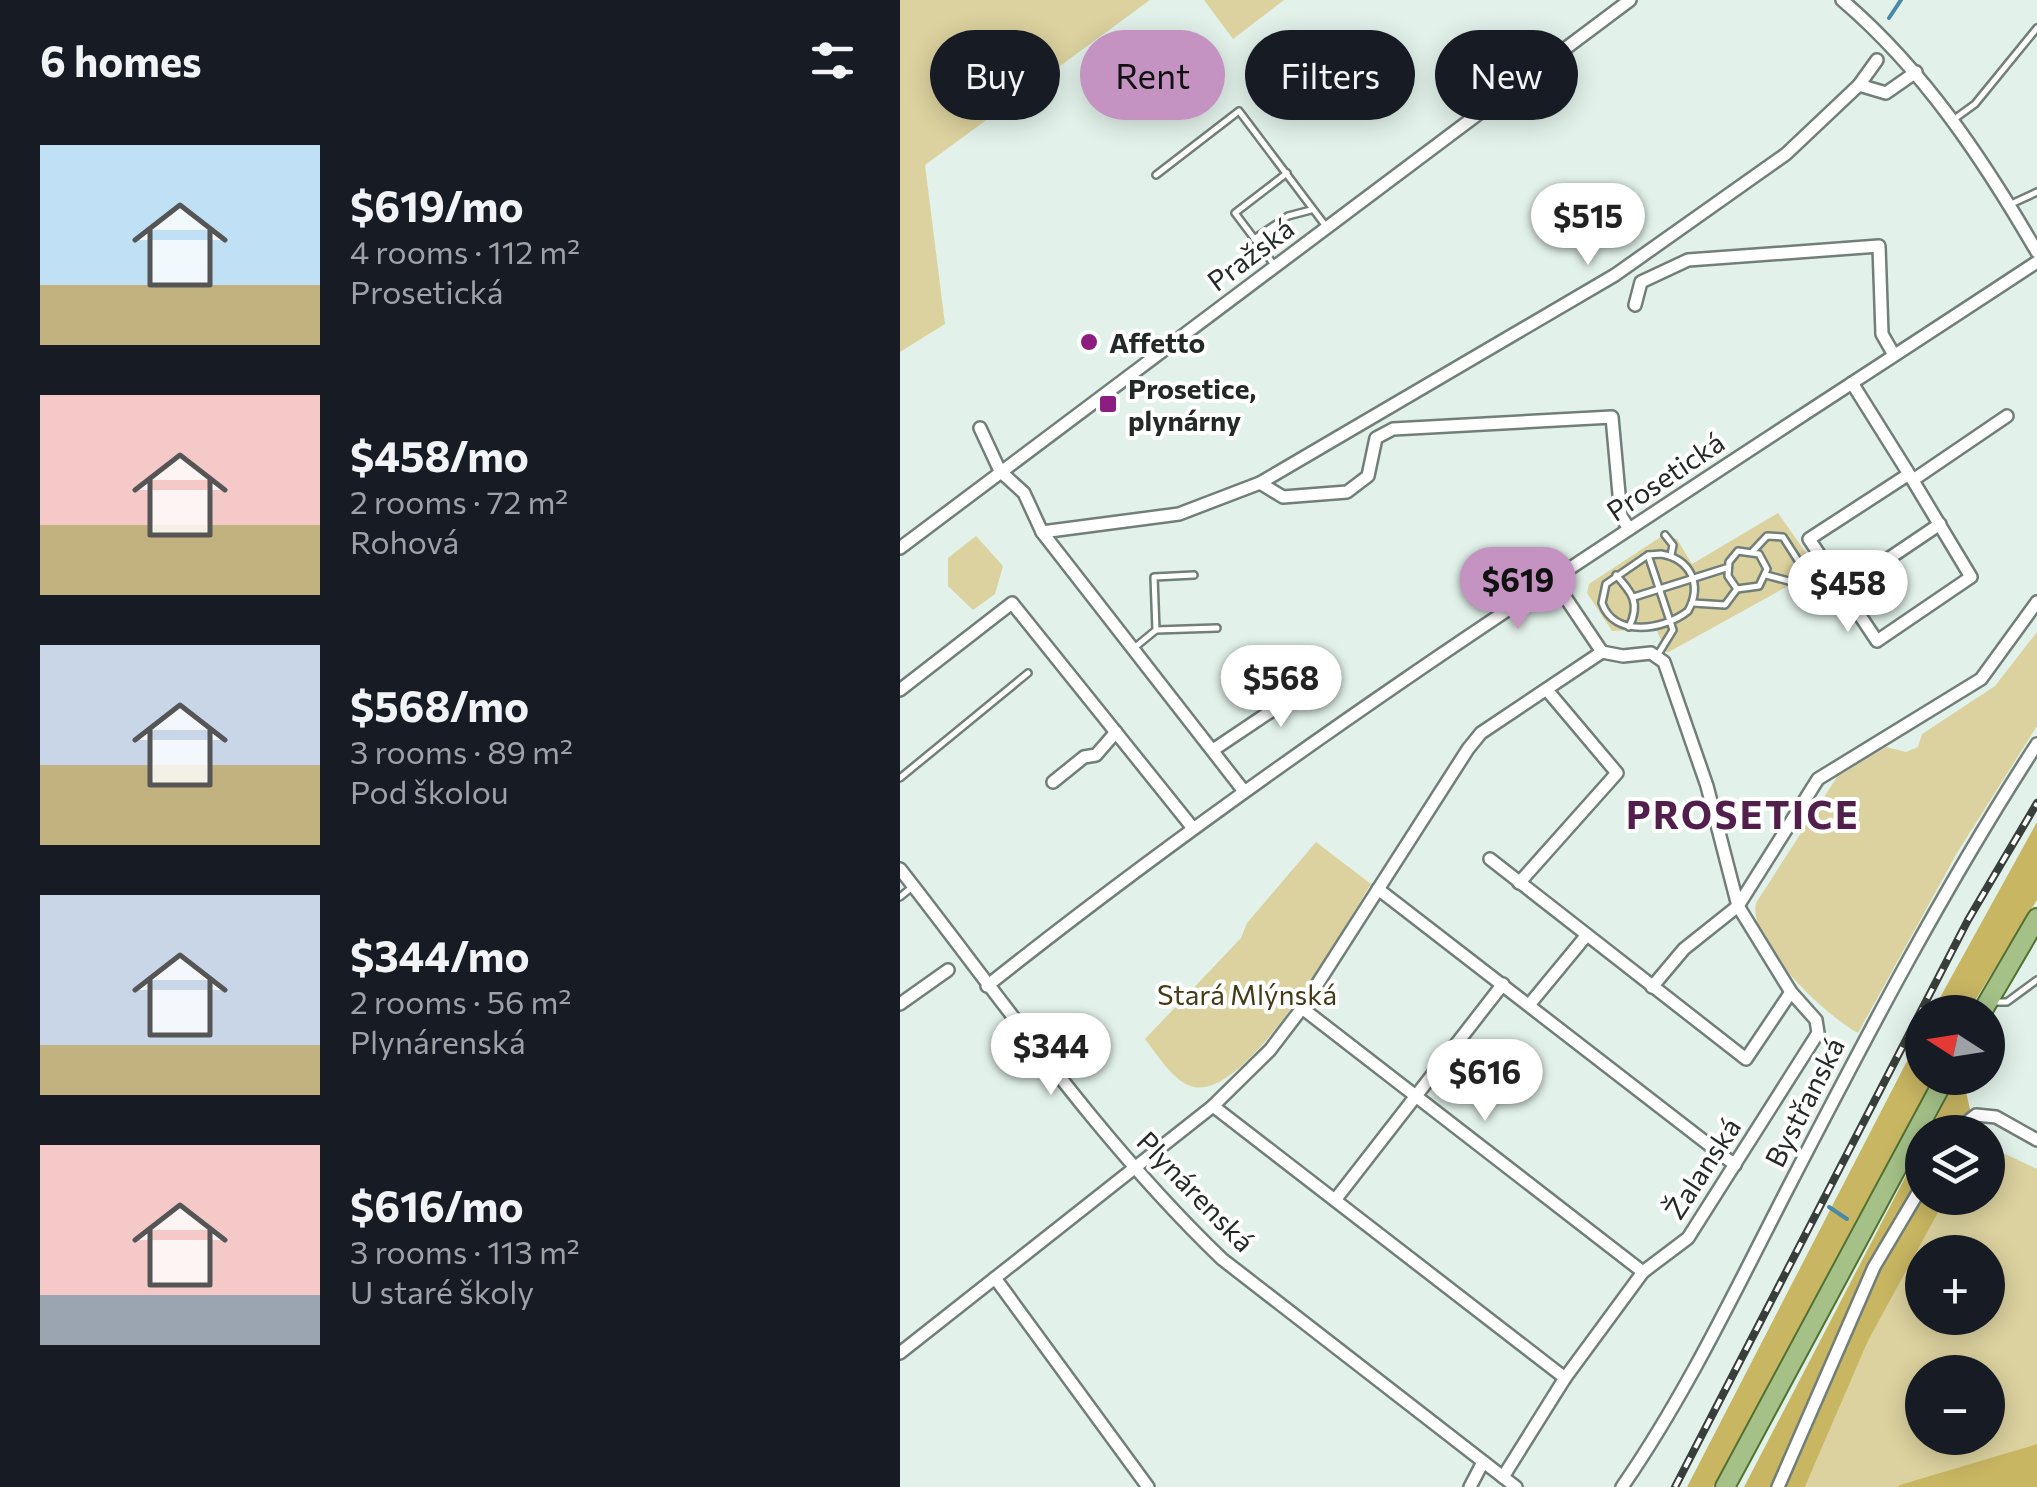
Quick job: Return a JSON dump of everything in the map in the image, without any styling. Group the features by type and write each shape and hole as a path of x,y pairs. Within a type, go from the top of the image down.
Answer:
{"main road":[{"path":"1992,995 2037,918"},
{"path":"1725,1487 1936,1095"}],"street":[{"name":"Pražská","path":"900,548 1630,0"},
{"path":"1842,0 1916,72 1953,120 2037,252"},
{"path":"1042,532 1178,514 1260,483 1615,276 1786,154 1859,85 1877,60"},
{"path":"1859,85 1886,93 1916,72"},
{"path":"1635,306 1641,282 1688,260 1878,246 1882,334 1894,354"},
{"name":"Prosetická","path":"987,986 1242,790 1629,529 2037,262"},
{"path":"1852,384 1911,477 1940,524 1971,577 1877,640 1809,539 1911,477 2008,416"},
{"path":"1260,483 1284,497 1307,499 1347,492 1368,476 1376,438 1392,429 1612,418 1621,516 1629,529"},
{"path":"980,428 1000,471 1024,493 1042,532 1242,790"},
{"path":"1842,590 1940,524"},
{"path":"1555,582 1602,652"},
{"path":"900,690 1012,602 1192,827"},
{"path":"1652,988 1684,949 1738,906 1818,779 1981,678 2037,602"},
{"path":"900,1354 1213,1106 1270,1050 1302,1008 1482,733 1602,652 1657,656 1688,723 1738,906 1791,992 1746,1060 1490,859"},
{"path":"1213,750 1325,675"},
{"path":"1519,882 1617,773 1547,690"},
{"path":"1053,782 1084,757 1096,755 1116,732"},
{"name":"Bystřanská","path":"1622,1487 1690,1377 1864,1039 1969,850 2037,744"},
{"name":"Plynárenská","path":"900,869 987,986 1134,1168 1222,1259 1510,1483"},
{"path":"1378,889 1735,1166"},
{"path":"1529,1005 1586,936"},
{"path":"900,1004 948,970"},
{"path":"1335,1200 1502,984"},
{"name":"Žalanská","path":"1510,1483 1565,1378 1643,1272 1688,1238 1818,1033 1816,1020 1791,992"},
{"path":"1302,1008 1643,1272"},
{"path":"1213,1106 1565,1378"},
{"path":"2005,1122 2037,1140"},
{"path":"1778,1487 1874,1266 1905,1214"},
{"path":"995,1278 1148,1487"},
{"path":"1470,1487 1483,1462"}],"lane":[{"path":"1953,120 1974,104 2037,28"},
{"path":"1156,175 1239,111 1327,228"},
{"path":"1275,266 1236,214 1287,173"},
{"path":"2009,205 2037,192"},
{"path":"1254,239 1288,216 1311,210"},
{"path":"1665,535 1673,545 1671,555"},
{"path":"1752,551 1766,536 1783,537 1808,576 1800,584 1766,575"},
{"path":"1727,568 1738,552 1752,551 1763,558 1766,575 1754,590 1737,589"},
{"path":"1648,555 1673,630 1657,656"},
{"path":"1648,555 1671,555 1684,564 1694,579 1693,602 1671,623 1629,627 1612,621 1603,608 1604,589 1616,574 1648,555"},
{"path":"1634,597 1694,579 1716,568 1727,568"},
{"path":"1727,568 1737,589"},
{"path":"1616,574 1634,597 1636,608 1629,627"},
{"path":"1156,630 1154,577 1194,575"},
{"path":"1693,602 1724,605 1737,589"},
{"path":"1132,650 1156,630 1217,628"},
{"path":"900,778 1028,673"},
{"path":"900,897 913,886"},
{"path":"2005,1002 2037,980"}],"green space":[{"path":"900,0 1150,0 1109,30 1080,30 1080,51 1060,66 1060,30 930,30 930,120 986,120 925,165 945,324 900,352"},
{"path":"1204,0 1284,0 1233,39"},
{"path":"1778,513 1821,574 1794,593 1788,586 1667,653 1656,629 1612,631 1587,593 1589,584 1662,536 1677,539 1692,564"},
{"path":"976,536 1003,566 995,594 973,610 948,586 948,558"},
{"path":"2037,632 2037,726 1957,853 1858,1033 1809,995 1776,957 1756,919 1756,903 1837,777 1886,747 1906,752 1918,747 1922,734 1995,686"},
{"name":"Stará Mlýnská","path":"1316,842 1371,884 1318,970 1267,1039 1241,1066 1217,1083 1194,1087 1187,1084 1166,1067 1145,1039 1241,938 1247,923"},
{"path":"2005,1154 2037,1169 2037,1444 2005,1454 2005,1355 1905,1355 1905,1455 2001,1455 1898,1487 1805,1487 1868,1341 1905,1273 1905,1335 2005,1335 2005,1235 1926,1235 1937,1215 2005,1215"}],"shaded area":[{"path":"2037,822 2037,900 1978,995 1941,995"},
{"path":"1905,1065 1905,1095 1924,1095 1913,1115 1905,1115 1905,1130 1713,1487 1687,1487"},
{"path":"1948,1095 1967,1095 1971,1115 1938,1115"},
{"path":"1905,1178 1905,1215 1937,1215 1926,1235 1905,1235 1905,1273 1868,1341 1805,1487 1744,1487"},
{"path":"2037,1444 2037,1487 1898,1487 2005,1455"}],"waterway":[{"path":"1889,18 1901,0"},
{"path":"1829,1207 1847,1219"}],"railway":[{"path":"1675,1487 1968,920 2037,803"}],"place":[{"name":"Affetto","path":"1089,342"},
{"name":"Prosetice, plynárny","path":"1108,404"}],"district":[{"name":"PROSETICE","path":"1743,813"}]}
